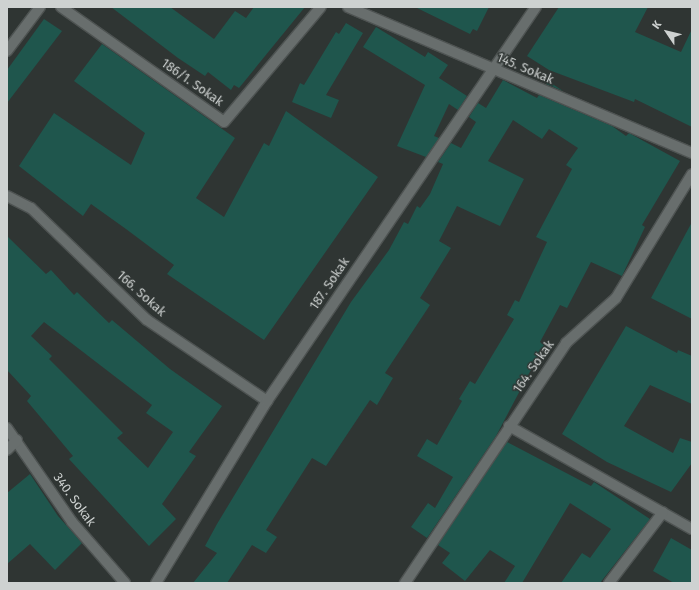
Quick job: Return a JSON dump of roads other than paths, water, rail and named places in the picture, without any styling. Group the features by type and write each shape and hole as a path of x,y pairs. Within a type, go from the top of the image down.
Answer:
{"street":[{"path":"7,51 40,7"},
{"name":"186/1. Sokak","path":"60,7 224,122 322,7"},
{"name":"145. Sokak","path":"348,7 491,69 692,153"},
{"name":"187. Sokak","path":"156,583 267,401 491,69 536,7"},
{"name":"164. Sokak","path":"405,583 566,343 616,298 692,174"},
{"name":"166. Sokak","path":"7,196 31,208 146,320 267,401"},
{"path":"509,426 692,529"},
{"name":"340. Sokak","path":"7,428 17,440 72,522 125,583"},
{"path":"7,450 17,440"},
{"path":"609,583 663,512"}]}
